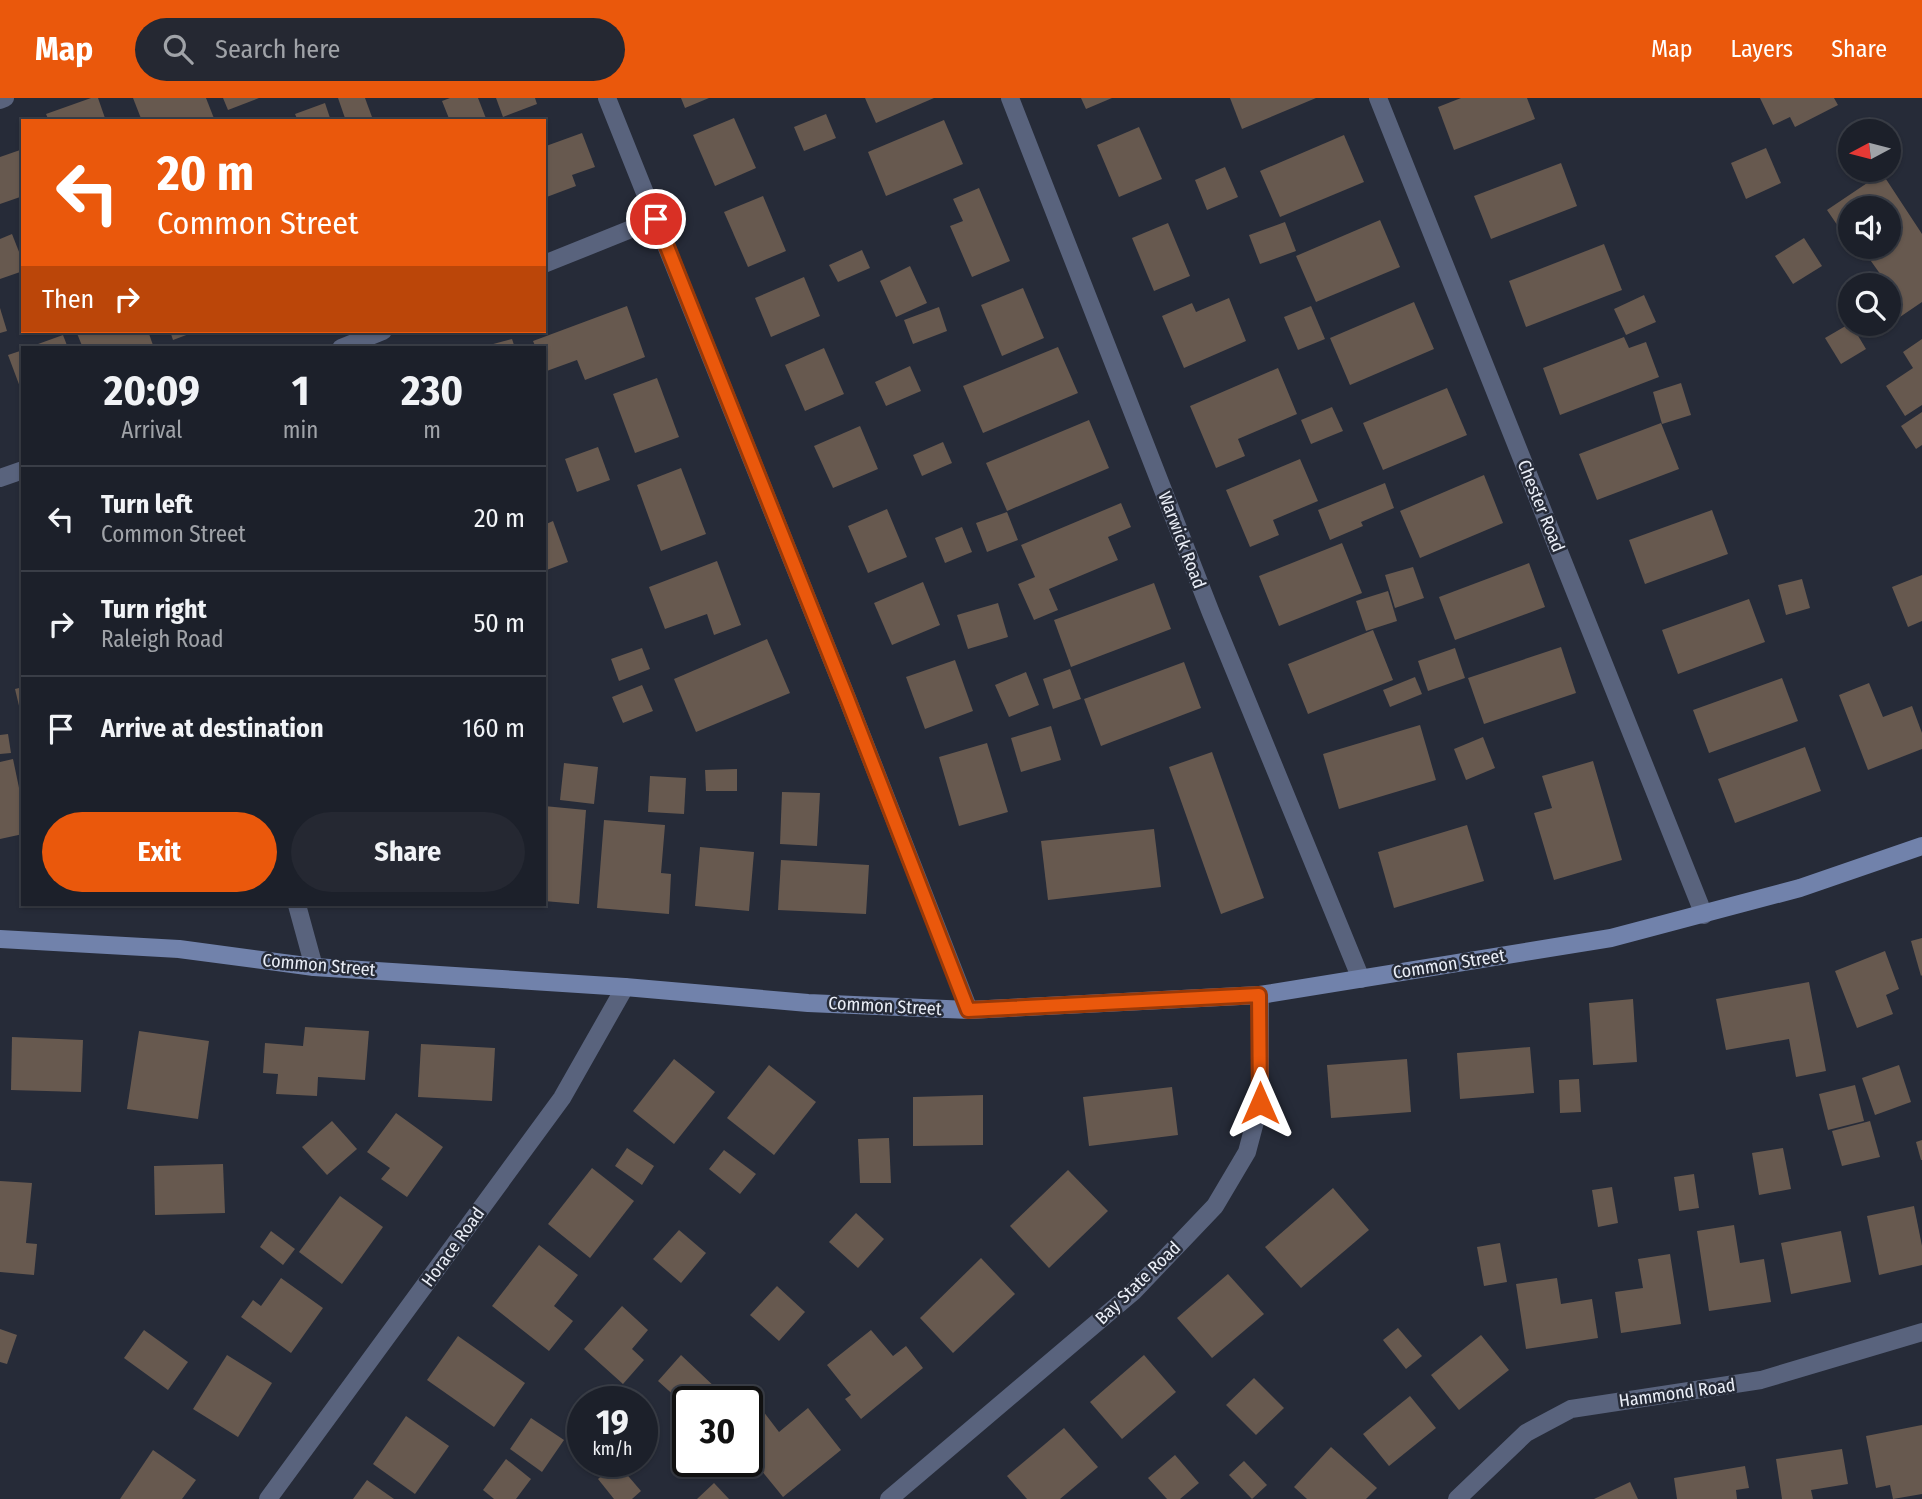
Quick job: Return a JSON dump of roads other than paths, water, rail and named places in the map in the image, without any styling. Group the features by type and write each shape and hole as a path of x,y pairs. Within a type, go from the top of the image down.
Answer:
{"main road":[{"name":"Common Street","path":"0,939 179,949 314,967 625,987 808,1003 968,1010 1259,995 1611,938 1800,888 1922,846"}],"street":[{"path":"0,100 5,98"},
{"path":"607,98 847,698 968,1010"},
{"name":"Warwick Road","path":"1010,98 1211,613 1361,979"},
{"name":"Chester Road","path":"1378,98 1704,915"},
{"path":"546,263 656,219"},
{"path":"346,346 378,333"},
{"path":"0,478 21,471"},
{"path":"297,906 314,967"},
{"name":"Horace Road","path":"268,1499 562,1098 625,987"},
{"name":"Bay State Road","path":"889,1499 1133,1292 1215,1206 1247,1152 1260,1103 1259,995"},
{"name":"Hammond Road","path":"1457,1499 1526,1433 1571,1409 1761,1380 1922,1332"}]}
